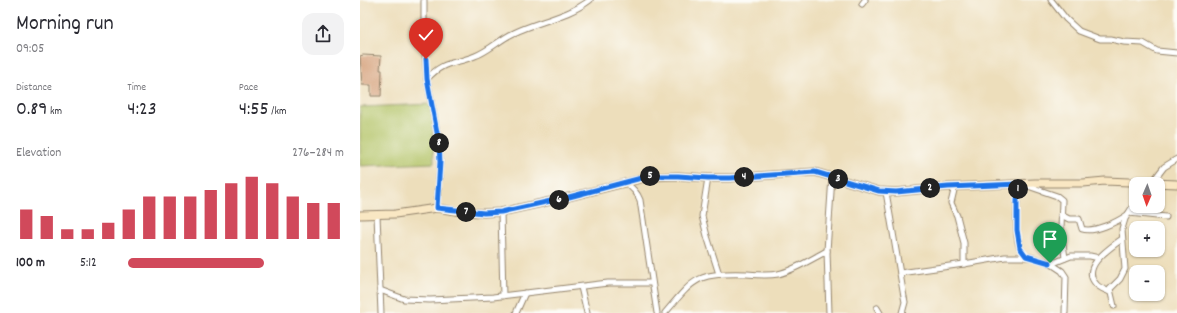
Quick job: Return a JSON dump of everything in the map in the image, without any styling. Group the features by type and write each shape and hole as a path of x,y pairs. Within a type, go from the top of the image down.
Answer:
{"street":[{"path":"424,0 424,39 427,79 439,143 440,162 437,208"},
{"path":"427,79 441,67 449,63 463,61 476,56 486,51 506,36 573,10 590,0"},
{"path":"1051,0 1066,19 1079,31 1100,38 1111,38 1124,42 1143,43 1157,51 1177,53"},
{"path":"1156,177 1164,167 1177,159"},
{"path":"360,215 377,215 437,208 484,213 501,212 556,200 649,176 708,178 759,177 815,172 886,192 906,192 955,186 1105,181 1129,183"},
{"path":"829,313 827,251 832,177"},
{"path":"708,178 702,216 719,274"},
{"path":"624,182 633,188 638,194 640,200 657,313"},
{"path":"1020,184 1060,198 1062,203 1061,233 1065,258"},
{"path":"1020,184 1017,201 1017,230 1020,248 1026,256"},
{"path":"1165,184 1177,184"},
{"path":"955,186 951,203 964,243 964,264"},
{"path":"886,192 905,302 902,313"},
{"path":"501,212 503,296"},
{"path":"1061,215 1069,219 1079,219 1083,229 1091,230 1118,220 1128,214 1166,217"},
{"path":"1114,306 1110,292 1111,287 1120,279 1125,269 1122,239 1123,224 1128,214"},
{"path":"377,215 381,313"},
{"path":"1110,292 1096,284 1092,275 1092,269 1099,258 1122,239"},
{"path":"665,313 683,291 706,275 776,274 789,271 827,251"},
{"path":"900,273 1006,257 1026,256 1050,263 1062,271 1066,277 1065,313"},
{"path":"1050,263 1076,256 1090,256 1099,258"},
{"path":"380,290 404,299 463,299 503,296 608,283 652,283"},
{"path":"581,287 587,313"},
{"path":"516,313 525,293"},
{"path":"877,308 880,313"}],"green space":[{"path":"432,104 434,163 360,166 360,107"}],"building":[{"path":"360,56 381,56 381,96 371,96 371,85 362,85"}],"route":[{"path":"426,59 427,79 439,143 440,162 437,208 461,212 501,212 569,197 649,176 730,178 815,172 886,192 914,191 931,188 1019,184 1017,201 1017,230 1020,248 1026,256 1038,258 1050,263"}]}
